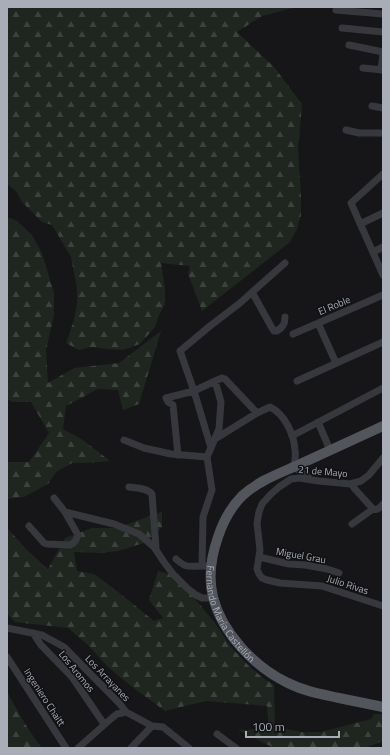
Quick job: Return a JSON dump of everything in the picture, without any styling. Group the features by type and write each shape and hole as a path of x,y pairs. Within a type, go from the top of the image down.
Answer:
{"main road":[{"name":"Fernando María Castellón","path":"383,426 256,485 249,490 236,503 227,517 219,534 214,551 206,566 214,598 223,621 238,644 256,662 277,677 305,690 383,707"}],"street":[{"path":"336,10 383,14"},
{"path":"342,28 383,32"},
{"path":"349,45 383,53 382,70 363,68"},
{"path":"372,106 383,108"},
{"path":"346,130 359,133 383,133"},
{"path":"383,174 351,203 383,275"},
{"path":"360,224 383,213"},
{"path":"373,252 383,247"},
{"path":"211,448 180,351 240,303 285,263"},
{"path":"252,292 274,331 277,332 284,326 285,317"},
{"name":"El Roble","path":"293,334 383,296"},
{"path":"318,323 336,363"},
{"path":"297,381 383,342"},
{"path":"178,455 173,405 168,402 166,398 194,391 222,378 225,379 257,413"},
{"path":"176,559 183,566 206,566 202,517 212,490 207,457 219,429 221,402 215,381"},
{"path":"292,436 383,388"},
{"path":"215,439 257,413 270,407 276,409 281,414 292,436 295,450 294,467 312,480"},
{"path":"318,422 330,450"},
{"path":"124,440 144,448 178,455 207,457"},
{"name":"21 de Mayo","path":"260,576 257,569 260,547 258,523 259,512 262,504 270,495 286,481 296,478 352,484 357,483 369,476 383,458"},
{"path":"352,484 373,509"},
{"path":"129,487 147,490 152,494 156,548"},
{"path":"29,526 44,543 70,546 73,544 78,535 65,512 54,498"},
{"path":"352,524 373,509 376,510 383,504"},
{"path":"65,512 114,524 140,534 156,548 168,568 187,588 202,598 214,598"},
{"name":"Miguel Grau","path":"259,557 289,564 326,569 339,573"},
{"name":"Julio Rivas","path":"260,576 269,581 280,583 328,587 383,606"},
{"name":"Los Arrayanes","path":"7,628 42,635 64,647 126,712 152,726 163,727 185,747"},
{"name":"Los Aromos","path":"33,633 41,645 72,677 104,724"},
{"name":"Ingeniero Chaitt","path":"7,657 66,748"},
{"path":"78,748 117,714 126,712"},
{"path":"131,748 152,726"},
{"path":"217,734 236,748"}],"green space":[{"path":"7,7 297,7 262,16 237,32 274,67 302,104 298,149 301,215 297,229 290,242 202,311 188,274 190,266 161,263 165,289 165,304 155,327 140,344 123,350 91,347 79,350 66,343 77,305 77,288 71,257 52,225 42,222 22,202 17,192 7,184"},
{"path":"7,217 17,221 32,235 42,253 54,293 54,315 46,350 48,383 74,368 119,363 161,331 139,404 123,410 118,390 98,389 66,406 63,429 83,440 110,461 72,463 56,472 48,484 24,497 7,499 7,462 29,462 49,433 31,402 13,402 7,399"},
{"path":"162,512 162,527 147,542 118,551 100,553 74,552 77,571 94,574 154,621 163,618 149,600 158,571 176,576 215,623 231,647 249,666 274,685 275,727 302,732 321,732 371,719 374,714 383,714 383,741 365,748 274,748 238,730 269,729 267,706 206,701 165,711 108,667 89,646 68,628 15,622 7,613 7,529 48,569 65,538 92,528 116,528"},
{"path":"7,691 23,720 42,748 7,748"}]}
